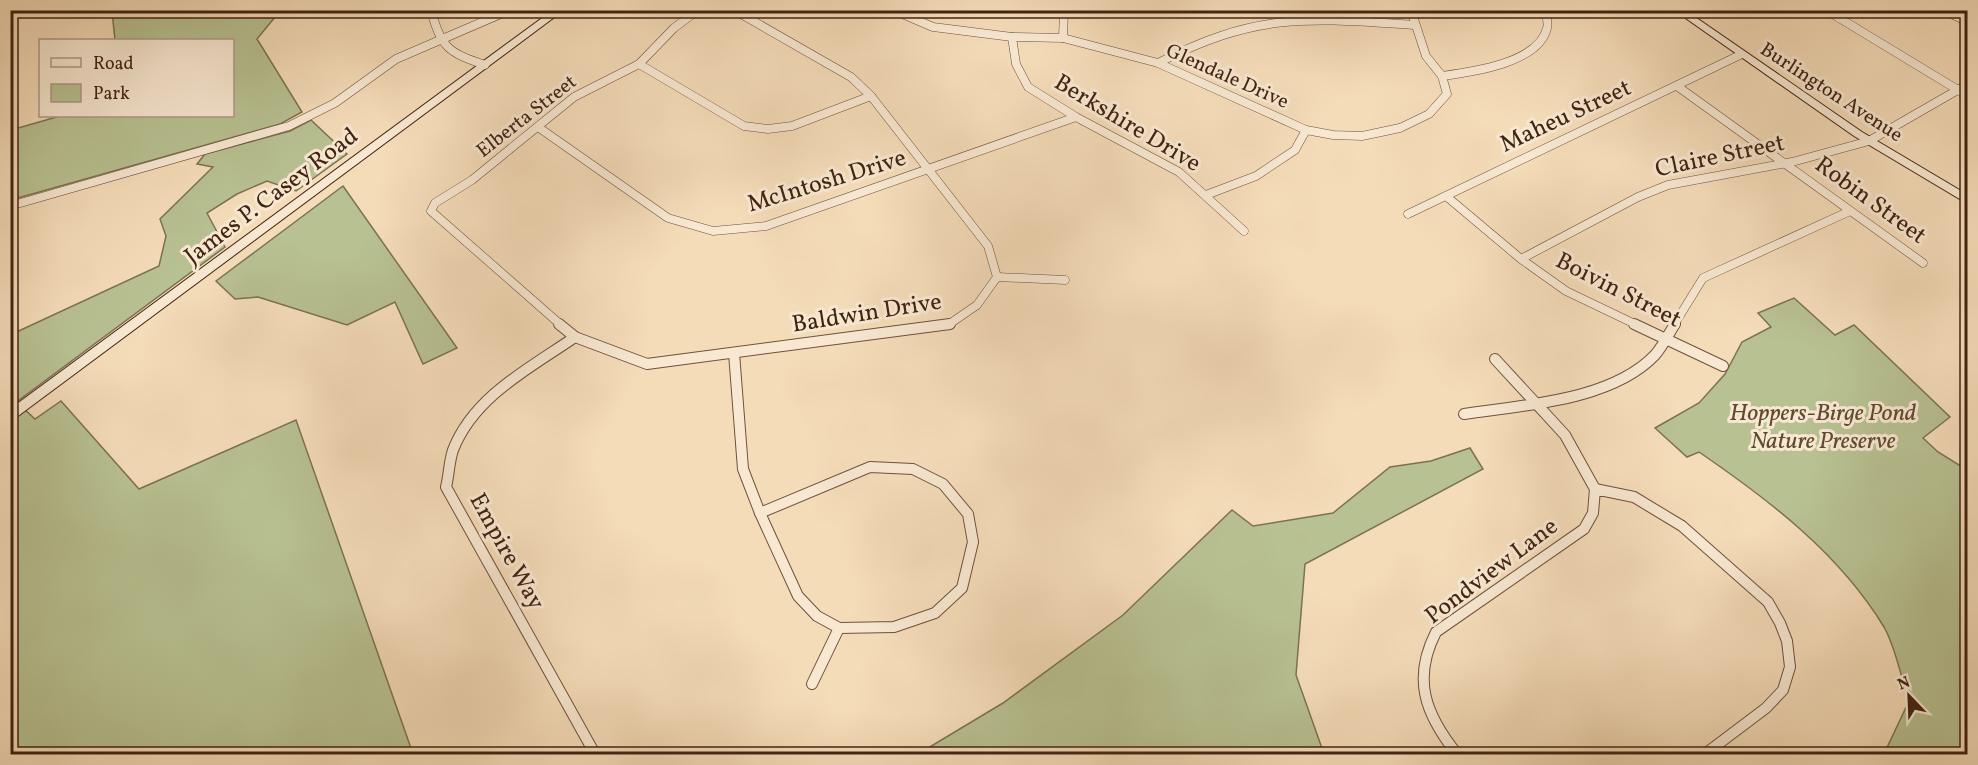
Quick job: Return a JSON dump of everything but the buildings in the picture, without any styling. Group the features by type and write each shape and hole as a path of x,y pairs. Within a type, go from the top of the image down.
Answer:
{"main road":[{"name":"James P. Casey Road","path":"10,417 560,10"},
{"name":"Burlington Avenue","path":"1678,10 1740,55 1869,141 1968,200"}],"street":[{"path":"431,10 438,39 443,46 460,56 485,65"},
{"path":"10,206 289,126 335,103 396,59 510,10"},
{"name":"Elberta Street","path":"432,208 472,180 574,97 639,64 674,28 698,10"},
{"path":"734,10 851,77 871,96 988,246 998,277 1065,280"},
{"name":"Glendale Drive","path":"894,10 933,27 1012,37 1063,38 1158,63 1306,130 1362,136 1400,128 1429,114 1447,94 1442,76"},
{"path":"1063,38 1064,10"},
{"path":"1411,10 1426,57 1442,76 1480,72 1531,51 1547,36 1550,21 1545,10"},
{"path":"1826,10 1968,96"},
{"path":"1839,18 1854,10"},
{"path":"1943,10 1968,22"},
{"path":"1158,63 1199,42 1258,24 1311,19 1414,25"},
{"name":"Berkshire Drive","path":"1012,37 1016,64 1028,87 1076,117 1179,172 1244,231"},
{"name":"Maheu Street","path":"1408,214 1740,55"},
{"path":"639,64 671,80 744,126 768,129 792,126 871,96"},
{"name":"Claire Street","path":"1521,259 1655,189 1785,163 1869,141 1968,84"},
{"name":"Robin Street","path":"1677,86 1923,263"},
{"name":"McIntosh Drive","path":"538,126 668,218 713,231 766,226 931,170 1076,117"},
{"path":"1206,195 1256,176 1295,150 1306,130"},
{"name":"Boivin Street","path":"1446,196 1521,259 1566,291 1723,366"},
{"name":"Baldwin Drive","path":"432,208 435,217 575,337 647,364 947,326 978,305 998,277"},
{"path":"1464,414 1537,401 1615,383 1648,363 1668,339 1703,278 1850,212"},
{"name":"Empire Way","path":"575,337 496,393 471,417 453,450 446,488 595,754"},
{"path":"734,353 743,469 760,513 798,596 817,616 838,628 894,627 935,613 962,588 973,542 968,514 943,484 913,468 870,467 760,513"},
{"path":"1495,358 1558,426 1582,461 1595,489 1634,497 1683,526 1768,602 1780,623 1787,641 1790,667 1783,690 1766,708 1705,754"},
{"name":"Pondview Lane","path":"1457,754 1440,734 1428,708 1423,685 1424,657 1436,632 1584,529 1593,513 1595,489"},
{"path":"812,684 838,628"}],"green space":[{"path":"112,11 280,11 257,39 302,112 280,124 11,200 11,130 56,117 234,117 234,39 115,39"},
{"path":"311,120 347,154 296,191 267,181 237,194 207,213 225,247 11,406 10,335 159,266 166,236 160,219 213,167 197,164 205,154 290,131"},
{"path":"343,186 457,348 423,364 395,302 347,325 258,297 235,299 216,281"},
{"name":"Hoppers-Birge Pond Nature Preserve","path":"1794,298 1835,335 1854,325 1950,417 1923,438 1938,452 1967,470 1967,754 1884,754 1909,701 1888,635 1866,600 1824,552 1776,509 1699,452 1687,457 1655,428 1699,403 1725,374 1742,342 1771,327 1758,313"},
{"path":"61,401 139,489 296,420 413,754 11,754 10,417 23,408 35,419"},
{"path":"1470,448 1483,469 1305,564 1296,675 1324,754 918,754 1003,703 1123,615 1232,510 1253,526 1333,513 1390,467 1431,461"}]}
